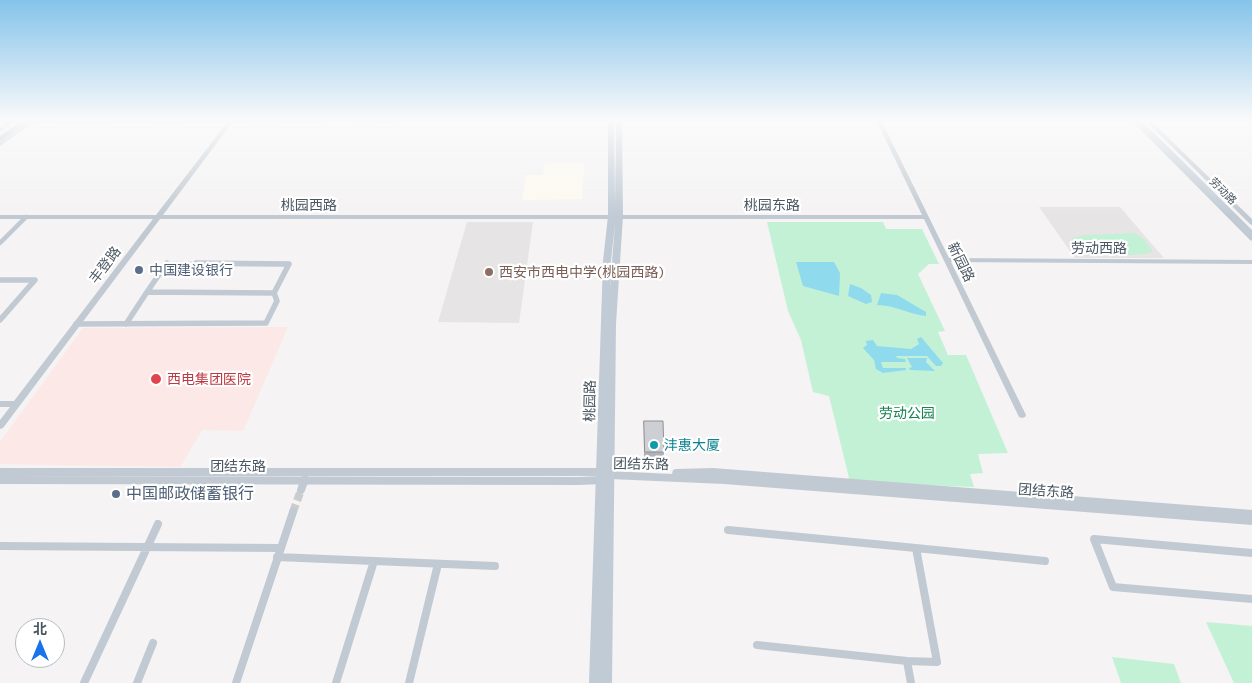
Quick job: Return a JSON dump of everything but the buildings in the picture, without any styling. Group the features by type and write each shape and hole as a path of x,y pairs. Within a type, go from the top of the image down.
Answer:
{"main road":[{"name":"桃园路","path":"613,152 616,216"},
{"name":"桃园路","path":"596,683 618,152"},
{"name":"劳动路","path":"1170,152 1252,234"},
{"name":"劳动路","path":"1177,152 1252,228"},
{"name":"桃园路","path":"606,474 606,683"}],"street":[{"name":"丰登路","path":"0,426 206,152"},
{"name":"新园路","path":"895,152 1022,415"},
{"path":"1165,152 1252,239"},
{"path":"1178,152 1252,223"},
{"name":"桃园西路","path":"0,217 616,216"},
{"name":"桃园东路","path":"616,216 926,218"},
{"path":"0,243 26,217"},
{"name":"劳动西路","path":"947,260 1252,262"},
{"path":"76,324 126,324 266,322 277,301 274,293 289,264 167,263 126,324"},
{"path":"0,280 34,280 0,320"},
{"path":"147,292 274,293"},
{"path":"0,404 16,404"},
{"path":"0,472 606,474 713,472 1252,514"},
{"name":"团结东路","path":"0,480 305,479 606,474 724,480 1252,521"},
{"path":"301,490 305,479"},
{"path":"236,683 293,512"},
{"path":"84,683 146,545 158,524"},
{"path":"728,530 1045,561"},
{"path":"1252,553 1094,539 1113,587 1252,599"},
{"path":"0,546 146,545 280,548"},
{"path":"757,645 908,661 937,662 916,548"},
{"path":"277,557 495,566"},
{"path":"336,683 374,561"},
{"path":"409,683 438,564"},
{"path":"136,683 153,643"},
{"path":"908,661 911,683"}],"shaded area":[{"path":"545,163 584,163 582,199 522,200 526,175 543,175"},
{"path":"1039,207 1120,207 1164,258 1075,258"},
{"name":"西安市西电中学(桃园西路)","path":"467,222 533,222 519,323 438,322"},
{"name":"西电集团医院","path":"288,327 243,431 202,430 180,467 0,464 0,442 83,328"}],"green space":[{"name":"劳动公园","path":"767,222 883,222 886,229 922,229 939,264 929,264 918,274 945,331 938,332 948,355 966,355 1008,453 978,454 983,473 970,474 974,487 850,482 829,396 813,392 801,340 788,311"},
{"path":"1134,233 1144,239 1153,252 1107,255 1089,252 1080,250 1071,238 1086,235"},
{"path":"1206,622 1252,626 1252,683 1234,683"},
{"path":"1112,657 1174,664 1181,683 1121,683"}],"water":[{"path":"796,262 834,262 840,273 839,296 803,286"},
{"path":"850,284 861,288 871,295 872,302 866,304 848,296"},
{"path":"881,293 897,295 926,312 926,316 890,306 877,305"},
{"path":"921,337 943,363 941,366 936,366 927,356 896,356 897,358 905,359 906,362 881,362 883,368 906,368 906,370 883,373 876,369 874,360 863,348 867,345 866,341 873,340 877,346 911,349 919,344 917,339"},
{"path":"907,358 927,358 926,362 935,371 910,370 909,368 912,367"}],"tunnel":[{"path":"293,512 301,490"}],"place":[{"name":"中国建设银行","path":"139,270"},
{"name":"西安市西电中学(桃园西路)","path":"489,272"},
{"name":"西电集团医院","path":"156,379"},
{"name":"沣惠大厦","path":"654,445"},
{"name":"中国邮政储蓄银行","path":"116,494"}]}
